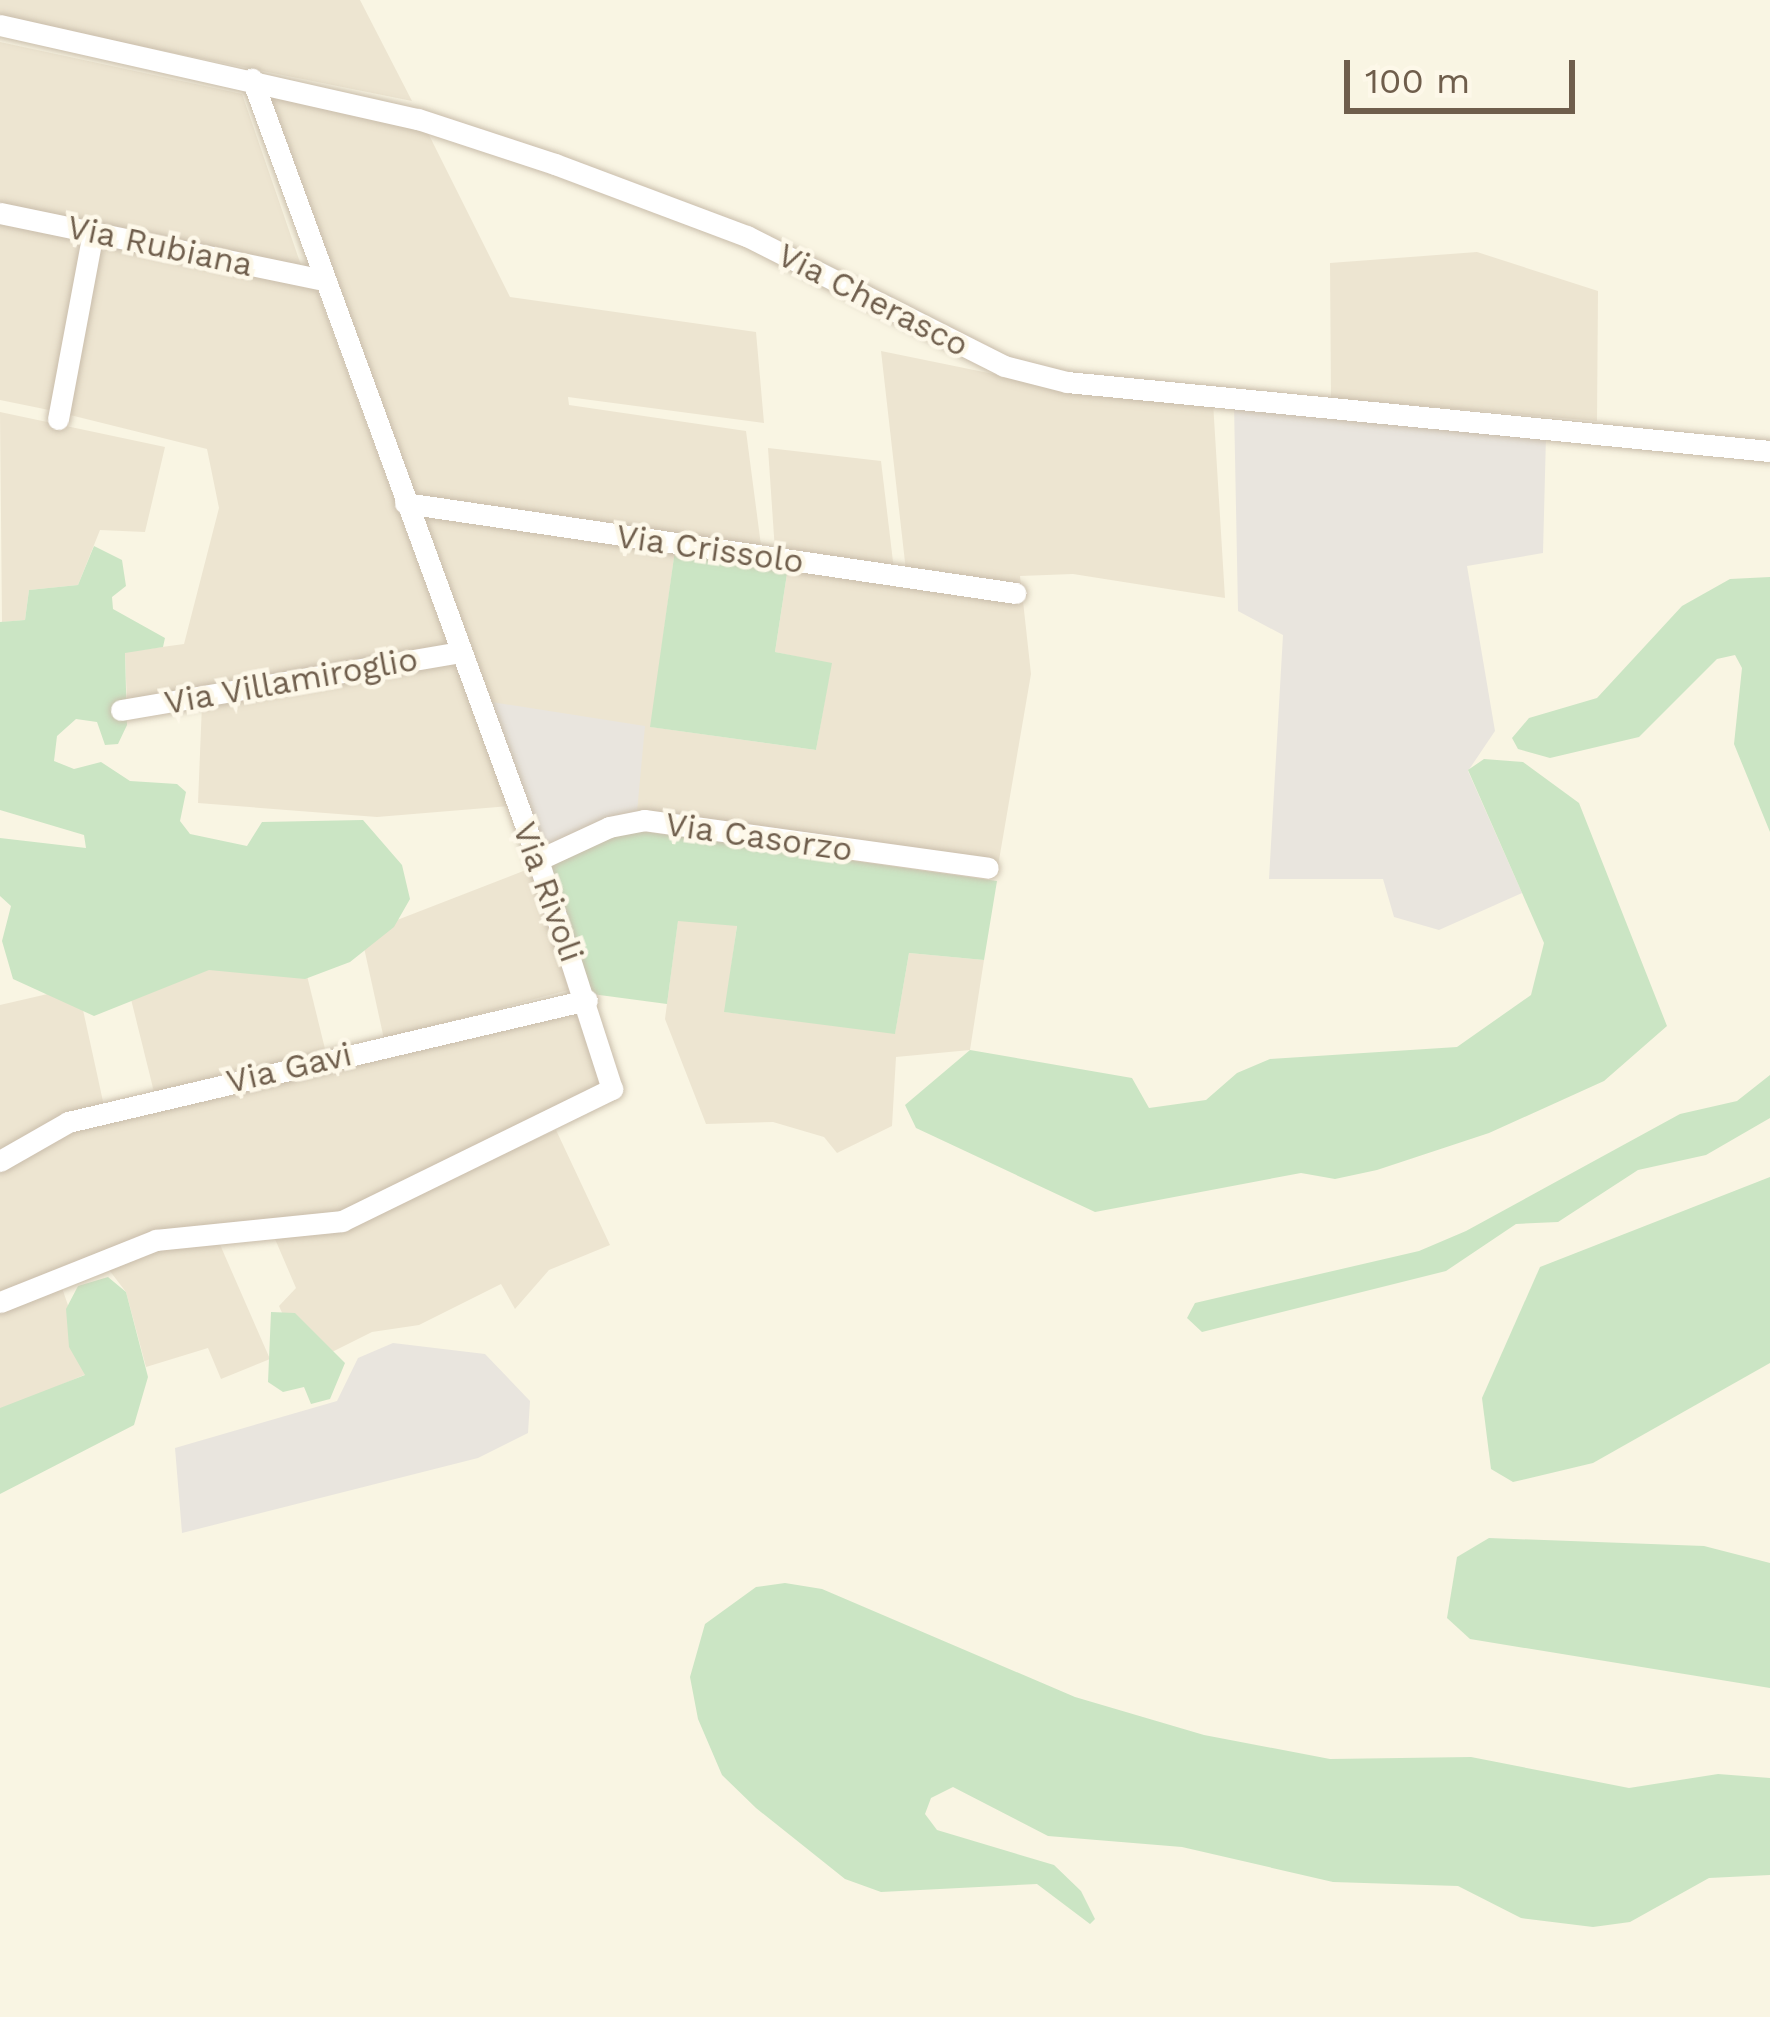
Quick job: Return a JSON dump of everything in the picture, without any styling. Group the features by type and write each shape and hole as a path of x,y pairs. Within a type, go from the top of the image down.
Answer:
{"street":[{"name":"Via Cherasco","path":"0,26 418,119 747,236 1004,366 1066,382 1770,451"},
{"name":"Via Rivoli","path":"0,1302 156,1240 342,1221 595,1104 610,1093 613,1079 538,860 320,279 252,79"},
{"name":"Via Rubiana","path":"0,213 320,279"},
{"path":"58,419 93,232"},
{"name":"Via Crissolo","path":"405,503 1015,593"},
{"name":"Via Villamiroglio","path":"122,710 461,652"},
{"name":"Via Casorzo","path":"538,860 609,827 644,820 988,868"},
{"name":"Via Gavi","path":"0,1161 68,1122 587,1000"}],"shaded area":[{"path":"0,0 360,0 412,101 0,18"},
{"path":"0,42 242,94 303,271 0,208"},
{"path":"273,94 425,127 510,297 756,332 764,423 568,397 569,405 746,431 762,553 409,496 267,100"},
{"path":"0,220 86,238 54,411 0,400"},
{"path":"102,242 316,288 449,647 127,704 125,652 184,644 219,508 207,449 66,414"},
{"path":"1477,252 1598,291 1597,421 1331,398 1330,263"},
{"path":"881,351 1038,383 1213,402 1225,598 1073,574 1020,576 1021,586 906,571"},
{"path":"1234,405 1546,436 1543,553 1467,566 1495,731 1468,771 1522,893 1439,930 1394,917 1383,879 1269,879 1283,635 1238,611"},
{"path":"0,412 165,447 145,532 100,530 78,585 29,590 25,620 2,622"},
{"path":"768,448 881,461 894,570 775,551"},
{"path":"419,515 675,550 651,727 816,750 831,664 775,652 788,567 1023,601 1031,674 998,866 637,812 485,701"},
{"path":"455,662 511,806 377,817 198,803 202,704"},
{"path":"485,701 645,726 637,812 542,851"},
{"path":"531,868 576,988 384,1039 361,934"},
{"path":"678,920 737,925 725,1012 895,1033 909,953 984,960 970,1050 896,1057 892,1126 837,1153 824,1137 773,1122 706,1124 665,1019"},
{"path":"299,943 326,1053 154,1092 127,983"},
{"path":"78,987 104,1106 0,1153 0,1005"},
{"path":"584,1007 608,1082 335,1214 166,1230 0,1291 0,1169 62,1130"},
{"path":"556,1130 610,1245 549,1270 515,1309 501,1284 419,1325 372,1332 332,1352 297,1346 279,1306 296,1288 275,1239 341,1229"},
{"path":"218,1240 270,1359 221,1379 208,1348 146,1367 126,1292 106,1266 153,1248"},
{"path":"61,1285 91,1372 0,1411 0,1310"},
{"path":"393,1343 485,1354 530,1401 528,1433 478,1458 182,1533 175,1448 337,1401 358,1358"}],"green space":[{"path":"94,546 122,560 126,586 112,597 113,609 165,638 163,647 125,653 127,725 118,744 105,745 97,722 76,719 57,736 54,761 74,769 101,762 130,781 177,784 186,792 180,821 190,834 247,846 262,822 363,820 402,865 410,899 394,927 350,962 305,979 209,970 94,1016 13,979 2,941 11,906 0,896 0,838 86,848 84,835 0,810 0,622 25,620 29,590 78,585"},
{"path":"675,550 788,567 775,652 832,663 816,750 650,727"},
{"path":"1770,577 1770,832 1734,744 1742,668 1735,655 1717,659 1639,737 1550,758 1518,749 1512,738 1529,718 1597,698 1682,606 1730,579"},
{"path":"1484,759 1523,762 1579,803 1667,1026 1604,1081 1489,1133 1377,1170 1335,1179 1301,1173 1095,1212 916,1128 905,1105 970,1050 1132,1078 1149,1108 1206,1100 1237,1073 1270,1059 1457,1047 1531,995 1544,943 1468,770"},
{"path":"626,829 997,881 984,960 909,953 895,1034 724,1012 737,926 678,921 667,1004 592,994 548,865"},
{"path":"1770,1075 1770,1118 1706,1155 1638,1170 1558,1222 1516,1224 1446,1271 1202,1332 1187,1318 1195,1303 1419,1251 1466,1231 1680,1114 1737,1101"},
{"path":"1770,1177 1770,1363 1593,1463 1513,1482 1491,1469 1482,1398 1540,1267"},
{"path":"108,1277 126,1292 148,1377 134,1425 0,1494 0,1408 85,1375 69,1347 66,1309 78,1286"},
{"path":"271,1312 295,1313 345,1363 330,1399 311,1404 304,1387 283,1392 268,1382"},
{"path":"1489,1538 1704,1546 1770,1563 1770,1688 1470,1639 1447,1618 1457,1557"},
{"path":"785,1583 822,1589 1075,1697 1204,1735 1330,1759 1471,1757 1629,1788 1718,1774 1770,1778 1770,1875 1709,1878 1630,1922 1593,1927 1521,1918 1458,1886 1333,1882 1182,1847 1048,1836 953,1787 931,1798 925,1814 937,1830 1054,1865 1081,1891 1095,1919 1090,1924 1037,1884 881,1892 845,1879 756,1808 722,1775 698,1719 690,1677 705,1624 756,1587"}]}
